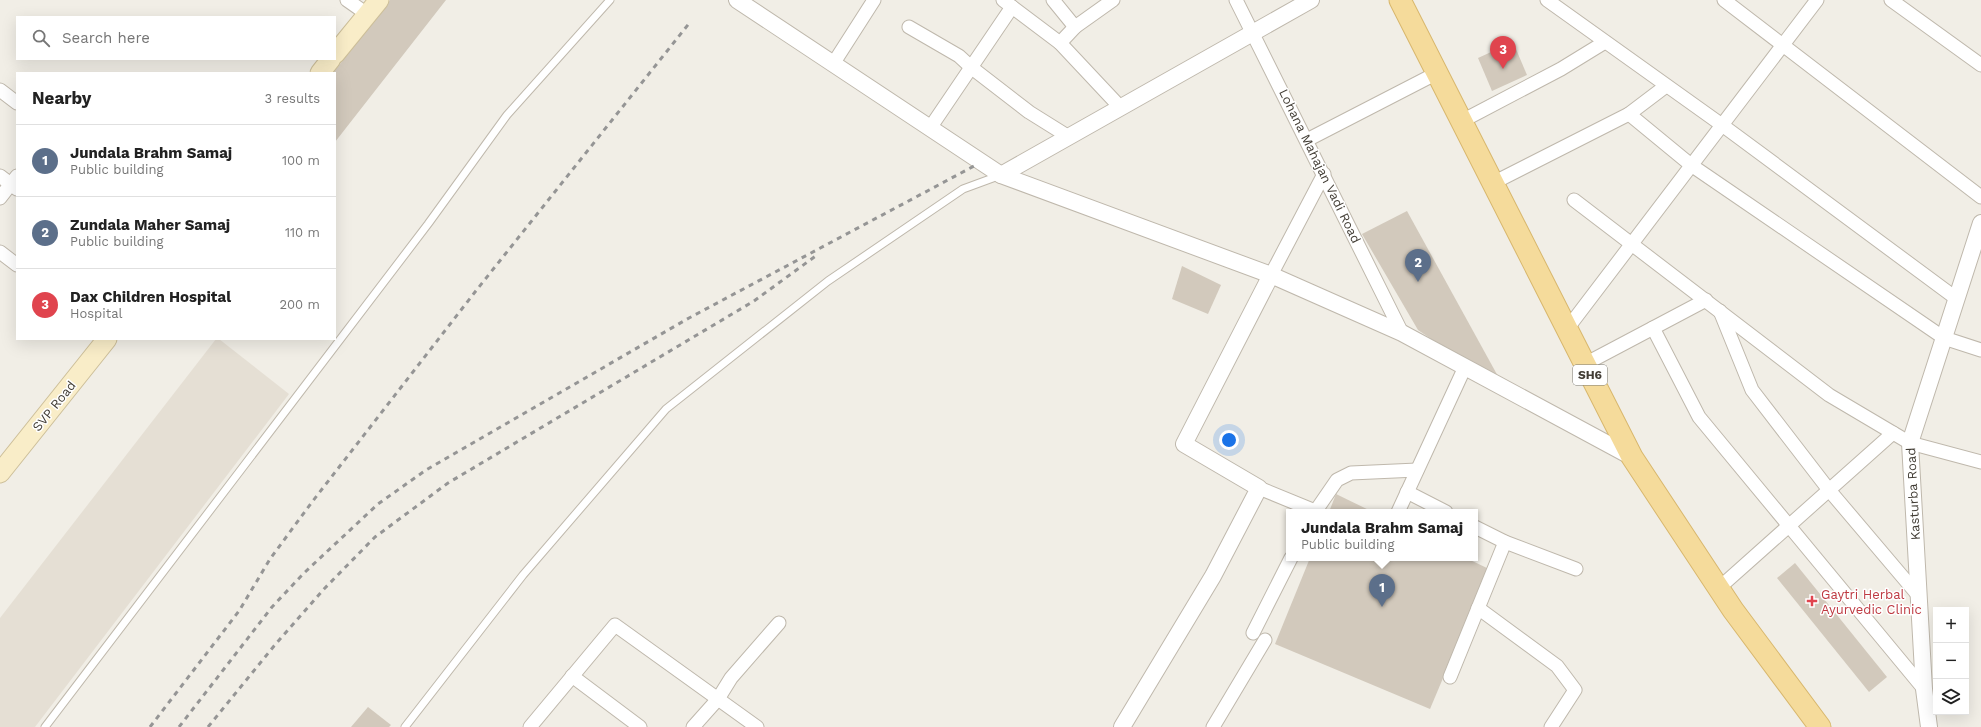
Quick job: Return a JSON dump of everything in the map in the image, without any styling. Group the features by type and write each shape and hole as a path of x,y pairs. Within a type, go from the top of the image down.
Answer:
{"main road":[{"name":"SH6","path":"1400,0 1632,457 1719,588 1820,727"},
{"path":"336,53 373,7"},
{"path":"321,72 330,60"},
{"name":"SVP Road","path":"0,473 106,340"}],"street":[{"path":"347,0 373,7"},
{"path":"737,0 1002,175 1271,275 1402,333 1632,457"},
{"path":"833,64 874,0"},
{"path":"1053,0 1075,27"},
{"path":"1060,43 1075,27 1113,0"},
{"name":"Lohana Mahajan Vadi Road","path":"1236,0 1254,33 1402,333"},
{"path":"1002,175 1311,0"},
{"path":"1547,0 1722,125 1957,299"},
{"path":"1724,0 1981,197"},
{"path":"1567,329 1817,0"},
{"path":"1891,0 1981,65"},
{"path":"930,128 972,68 1008,3 1060,43 1121,108"},
{"path":"909,27 959,56 972,68 1029,112 1069,137"},
{"path":"1462,121 1561,69 1605,42"},
{"path":"1307,140 1437,73"},
{"path":"1493,183 1629,114 1666,86"},
{"path":"0,90 16,102"},
{"path":"1629,114 1691,165 1944,338 1981,350"},
{"path":"1308,509 1259,488 1184,444 1324,174"},
{"path":"0,176 15,183 0,198"},
{"path":"1574,200 1829,395 1910,443 1981,462"},
{"name":"Kasturba Road","path":"1929,727 1924,689 1910,443 1981,223"},
{"path":"0,252 16,264"},
{"path":"1584,364 1706,300"},
{"path":"1720,311 1752,390 1829,490 1918,595"},
{"path":"1653,328 1699,417 1924,689"},
{"path":"1399,509 1465,367"},
{"path":"1719,588 1893,433"},
{"path":"1317,509 1337,480 1351,473 1418,470"},
{"path":"1122,727 1213,576 1259,488"},
{"path":"1407,492 1440,509"},
{"path":"1478,528 1505,542 1576,569"},
{"path":"1450,677 1505,542"},
{"path":"1252,633 1289,561"},
{"path":"1478,608 1557,666 1575,690 1551,727"},
{"path":"693,727 718,699 731,678 778,624"},
{"path":"530,727 615,625 757,727"},
{"path":"1213,727 1265,640"},
{"path":"572,676 640,727"}],"lane":[{"path":"45,727 428,224 507,115 610,0"},
{"path":"405,727 523,575 666,408 828,281 963,189 1002,175"}],"shaded area":[{"path":"215,340 220,340 289,394 35,727 0,727 0,618"}],"building":[{"path":"390,0 446,0 336,141 336,72 334,72"},
{"path":"1513,42 1527,75 1492,91 1478,58"},
{"path":"1407,211 1505,389 1418,330 1362,234"},
{"path":"1182,266 1221,285 1208,314 1172,299"},
{"path":"1336,494 1367,509 1330,509"},
{"path":"1309,561 1472,561 1489,569 1430,709 1275,644"},
{"path":"1795,563 1887,677 1869,692 1777,578"},
{"path":"368,707 391,725 389,727 351,727"}],"railway":[{"path":"150,727 239,611 270,559 312,502 475,292 691,21"},
{"path":"179,727 272,607 304,573 378,504 426,470 689,318 976,165"},
{"path":"208,727 274,646 324,589 375,537 448,483 754,301 817,255"}],"place":[{"name":"Dax Children Hospital","path":"1503,69"},
{"name":"Zundala Maher Samaj","path":"1418,282"},
{"name":"Gaytri Herbal Ayurvedic Clinic","path":"1812,601"},
{"name":"Jundala Brahm Samaj","path":"1382,607"}]}
